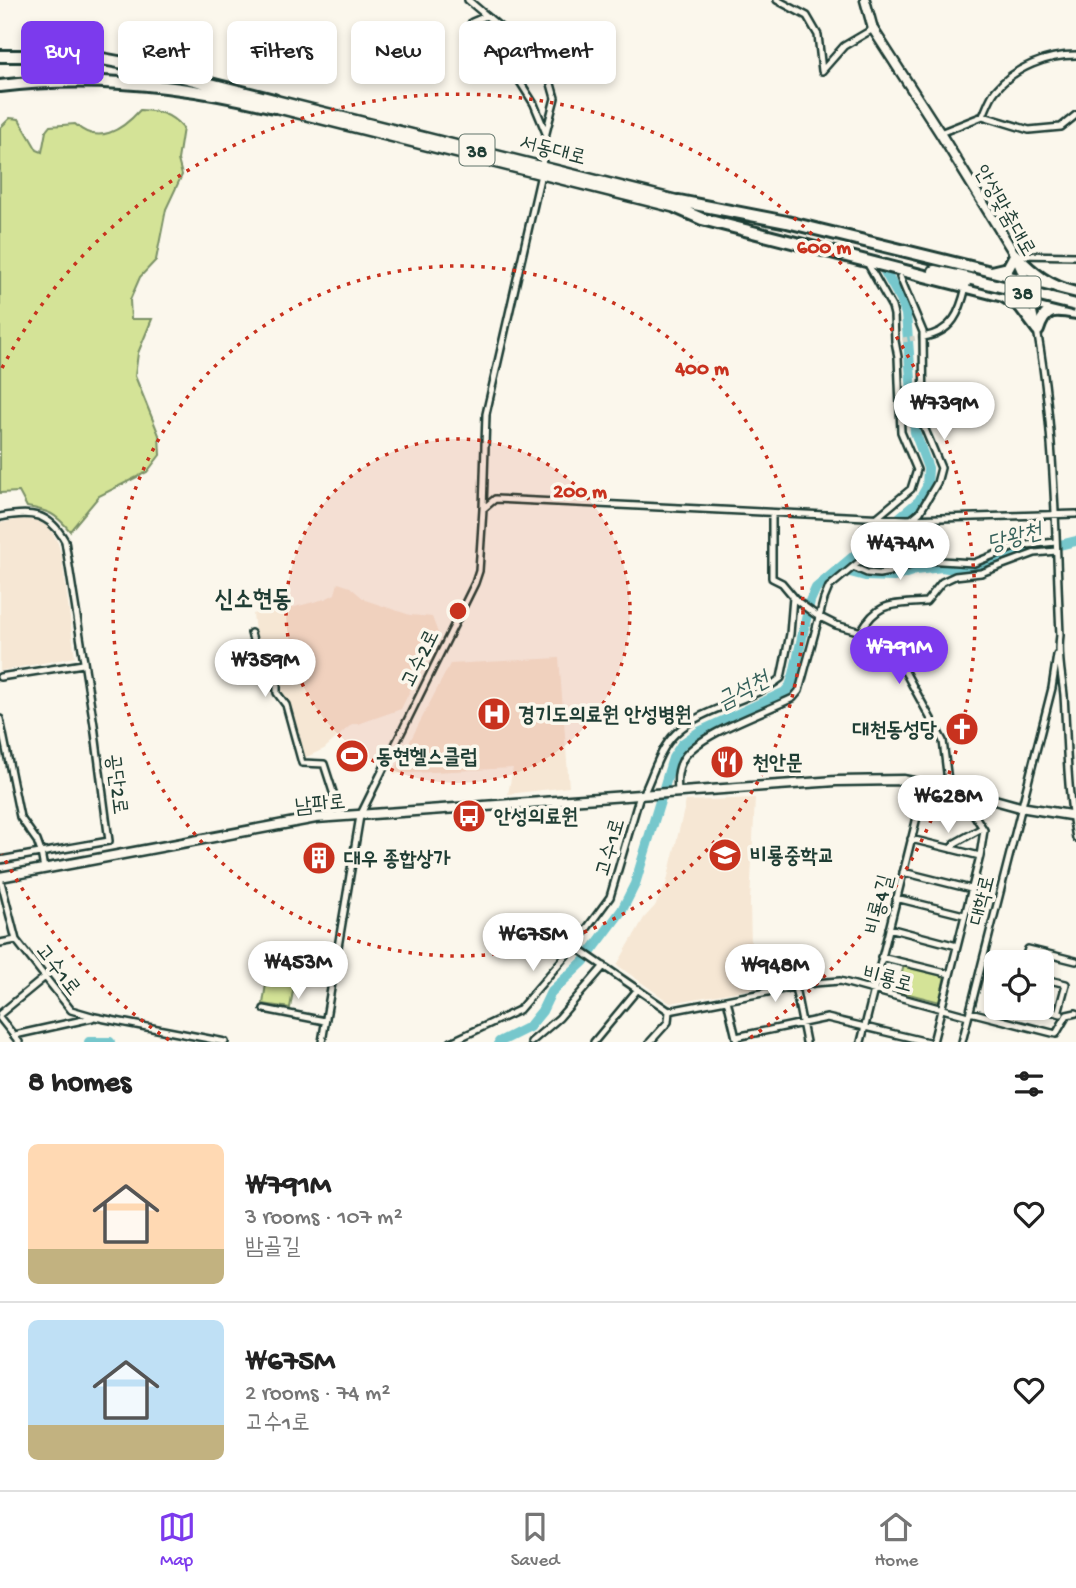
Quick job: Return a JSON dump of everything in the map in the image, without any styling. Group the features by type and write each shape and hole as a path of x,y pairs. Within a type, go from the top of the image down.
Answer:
{"highway":[{"name":"서동대로","path":"0,56 86,56 135,65 274,104"},
{"name":"서동대로","path":"0,86 61,81 157,85 274,104"},
{"name":"서동대로","path":"678,204 970,280"},
{"path":"678,204 787,222 1076,293"},
{"path":"991,272 1008,268 1015,255 1034,275 1057,289"},
{"path":"970,280 1020,306 1038,330 1046,313 1062,310"},
{"name":"38","path":"970,280 1076,299"},
{"name":"38","path":"970,280 1076,305"},
{"path":"1003,296 1031,299 1076,313"}],"main road":[{"name":"서동대로","path":"274,104 678,204"}],"street":[{"name":"고수2로","path":"321,1042 360,816 479,571 486,414 542,170 546,133 555,97 548,73 515,40 468,0"},
{"path":"776,0 807,16 818,35 822,71 844,46 873,29"},
{"name":"안성맞춤대로","path":"865,0 873,29 1015,255 1031,299 1045,386 1056,542 1060,635 1058,648 1076,838"},
{"path":"486,16 472,22 468,29 517,77 534,104 546,133"},
{"path":"983,116 995,91 1015,72 1055,55 1076,55"},
{"path":"940,133 983,116 1029,130 1061,127 1076,115"},
{"path":"1015,255 1076,256"},
{"path":"864,528 911,489 917,470 901,432 892,307 869,267"},
{"path":"900,277 923,337 921,359 924,427 941,468 937,483 929,501 830,587 818,615 799,691 793,698 697,744 684,757 673,792 873,779 902,780 1020,807 1074,816"},
{"path":"923,337 933,335 950,324 960,312 970,280"},
{"path":"483,509 495,499 910,519 981,519 1076,514"},
{"name":"공단2로","path":"0,517 21,513 35,514 58,529 65,541 109,841 0,860"},
{"path":"772,513 772,578 782,583 795,599 818,615 836,625 883,638 892,648 943,741 949,789"},
{"path":"852,568 879,574 924,560 946,559 974,563 1017,546 1056,542"},
{"path":"860,631 868,618 884,606 926,602 942,582 954,576 981,573 1035,553 1056,551"},
{"name":"고수1로","path":"451,1042 519,1010 574,946 610,897 643,795 662,752 676,733 695,720 781,678 795,599"},
{"path":"251,633 258,658 277,680 277,693 286,705 302,762 324,764 341,817"},
{"name":"대학로","path":"962,1042 1052,688 1058,648"},
{"path":"0,677 83,664"},
{"path":"0,719 20,817 41,852 44,869"},
{"name":"비룡4길","path":"861,1042 925,785"},
{"path":"727,1000 737,1039 827,1018 931,1042 979,856 982,828 959,791"},
{"name":"남파로","path":"0,877 316,818 673,792"},
{"path":"951,849 955,843 982,828"},
{"path":"911,839 979,856"},
{"path":"109,841 121,855"},
{"path":"902,872 971,889"},
{"name":"고수1로","path":"0,877 16,940 71,1010 225,1042"},
{"path":"896,898 964,915"},
{"path":"889,928 957,946"},
{"path":"0,943 16,940"},
{"path":"574,946 669,1012 668,1022 650,1042"},
{"path":"1054,955 1076,961"},
{"path":"881,957 950,974"},
{"path":"531,1042 559,1018 604,966"},
{"path":"19,1042 0,1016 45,977"},
{"name":"비룡로","path":"669,1012 795,987 840,981 941,1009 1056,1034 1067,1015"},
{"path":"1054,981 1066,984 1058,1013"},
{"path":"795,987 806,1042"},
{"path":"594,1042 638,989"},
{"path":"264,1009 325,1021"},
{"path":"1054,1012 1067,1015 1076,1013"},
{"path":"15,1035 95,1017"}],"shaded area":[{"path":"19,519 36,520 50,528 58,543 75,657 0,671 0,523"},
{"path":"338,583 350,587 365,600 410,615 432,617 438,633 401,709 352,724 324,749 302,759 280,695 280,679 274,668 258,658 253,614 325,599 335,594"},
{"name":"경기도의료원 안성병원","path":"559,658 569,787 508,794 513,768 393,774 450,664"},
{"path":"755,798 750,902 752,989 670,1003 617,965 666,885 686,801"}],"green space":[{"path":"140,110 164,114 183,128 178,160 182,175 166,209 156,260 140,277 130,300 131,319 152,319 138,353 135,376 159,435 160,455 147,472 99,496 70,531 51,514 27,507 19,492 0,493 0,128 10,118 19,119 37,150 42,152 46,131 50,126 75,124 84,131 101,135 118,129"},
{"path":"904,965 945,975 940,1002 897,991"},
{"path":"268,970 296,974 290,1008 263,1004"}],"waterway":[{"name":"금석천","path":"499,1042 529,1027 542,1011 551,992 584,961 622,910 635,884 673,758 682,744 699,732 785,692 794,674 810,601 816,588 919,501 927,487 928,468 915,432 906,314 883,268"},
{"name":"당왕천","path":"839,569 865,576 894,577 915,570 942,567 965,571 986,568 1023,554 1076,541"},
{"name":"금석천","path":"89,1042 110,1042"}],"tunnel":[{"path":"895,341 923,337"}],"place":[{"name":"경기도의료원 안성병원","path":"494,714"},
{"name":"대천동성당","path":"962,729"},
{"name":"동현헬스클럽","path":"352,756"},
{"name":"천안문","path":"727,762"},
{"name":"안성의료원","path":"469,816"},
{"name":"비룡중학교","path":"725,855"},
{"name":"대우 종합상가","path":"319,858"}],"district":[{"name":"신소현동","path":"253,598"}]}
